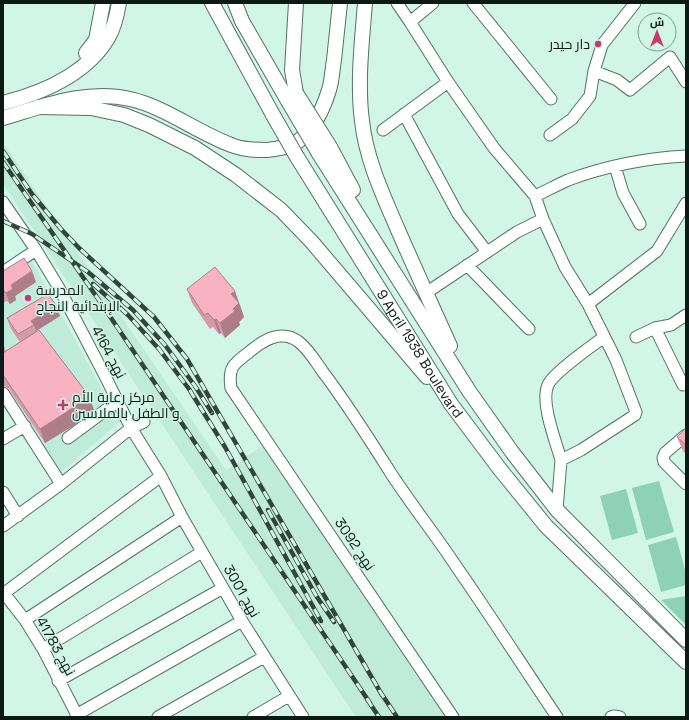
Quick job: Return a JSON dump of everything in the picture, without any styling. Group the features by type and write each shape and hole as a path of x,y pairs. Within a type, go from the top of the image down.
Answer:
{"main road":[{"path":"66,78 96,40 103,3"},
{"path":"3,103 22,98 47,88 79,70 89,62 108,38 119,3"},
{"name":"9 April 1938 Boulevard","path":"212,3 297,157 451,404 499,468 546,526 686,662"},
{"name":"9 April 1938 Boulevard","path":"234,3 242,21 292,97 396,274 469,391 512,452 557,510 686,640"},
{"path":"289,3 293,39"},
{"path":"292,97 293,39 296,3"},
{"path":"3,118 62,100 81,97 105,96 131,99 162,111 235,146 248,150 279,149 289,146 304,137 311,128 329,92 340,3"},
{"path":"365,3 360,101 366,144 380,188 469,391"},
{"path":"38,107 91,108 124,114 150,125 195,148 236,174 281,210 310,241 410,359 451,404"}],"street":[{"path":"397,3 448,82 494,148 535,196 543,219 565,267 588,304 616,360 636,412 635,416 581,450 561,460"},
{"path":"410,22 433,3"},
{"path":"473,3 551,99"},
{"path":"550,135 572,119 590,96 594,71 602,45 635,3"},
{"path":"594,71 617,80 630,90 670,58 686,82"},
{"path":"383,130 448,82"},
{"path":"404,114 458,214 487,252"},
{"path":"535,196 568,180 615,166 659,157 686,156"},
{"path":"615,166 623,193 640,224"},
{"name":"نهج 4164","path":"3,202 36,250 59,288 131,428 161,476"},
{"path":"588,304 657,251 682,216 686,204"},
{"path":"426,293 518,232 543,219"},
{"path":"3,272 36,250"},
{"path":"467,265 529,329"},
{"path":"636,337 655,328 671,325 686,315"},
{"path":"655,328 683,384"},
{"name":"نهج 3092","path":"454,717 231,388 230,378 234,363 270,338 281,335 290,337 298,342 308,352 338,391 395,480 458,568 556,717"},
{"path":"557,510 561,460 545,400 547,387 555,376 604,336"},
{"path":"3,393 62,484"},
{"path":"68,438 118,401"},
{"path":"3,526 62,484 131,428 144,422"},
{"path":"3,439 25,426"},
{"path":"686,435 665,453 663,458 664,462 686,484"},
{"path":"3,593 161,476"},
{"name":"نهج 3001","path":"161,476 182,517 242,621 301,716"},
{"path":"3,492 18,516"},
{"path":"24,620 182,517"},
{"path":"43,649 202,552"},
{"path":"58,681 223,588"},
{"name":"نهج 41783","path":"3,593 24,620 43,649 77,716"},
{"path":"77,716 242,621"},
{"path":"158,717 264,657"},
{"path":"252,717 289,696"},
{"path":"611,717 620,717"}],"shaded area":[{"path":"3,143 226,470 266,443 448,717 356,717 3,184"},
{"name":"مركز رعاية الأم و الطفل بالملاسين","path":"32,261 120,422 60,473 3,389 3,279"},
{"path":"659,481 674,532 646,540 632,488"},
{"path":"626,489 638,533 612,540 600,496"},
{"path":"676,537 686,573 686,585 661,592 648,545"},
{"path":"686,596 686,625 661,600"}],"building":[{"path":"24,258 32,271 11,285 13,289 6,293 3,290 3,271"},
{"path":"215,267 235,291 231,294 239,303 233,309 235,311 220,323 216,319 214,320 208,313 204,315 187,289"},
{"path":"48,294 56,305 31,321 34,325 18,334 7,318"},
{"path":"39,330 89,396 40,429 3,375 3,353"},
{"path":"686,428 686,445 677,437"}],"railway":[{"path":"3,151 32,194 61,229 79,248 154,317 187,359 382,695"},
{"path":"3,162 103,306 370,703"},
{"path":"3,221 32,234 88,272 133,310 165,345 195,386 212,413"},
{"path":"93,284 128,315 159,349 189,389 225,447 321,621"},
{"path":"268,510 317,597 334,622"},
{"path":"379,690 397,717"},
{"path":"367,699 379,717"}],"place":[{"name":"دار حيدر","path":"598,44"},
{"name":"المدرسة الإبتدائية النجاح","path":"28,298"},
{"name":"مركز رعاية الأم و الطفل بالملاسين","path":"63,405"}]}
